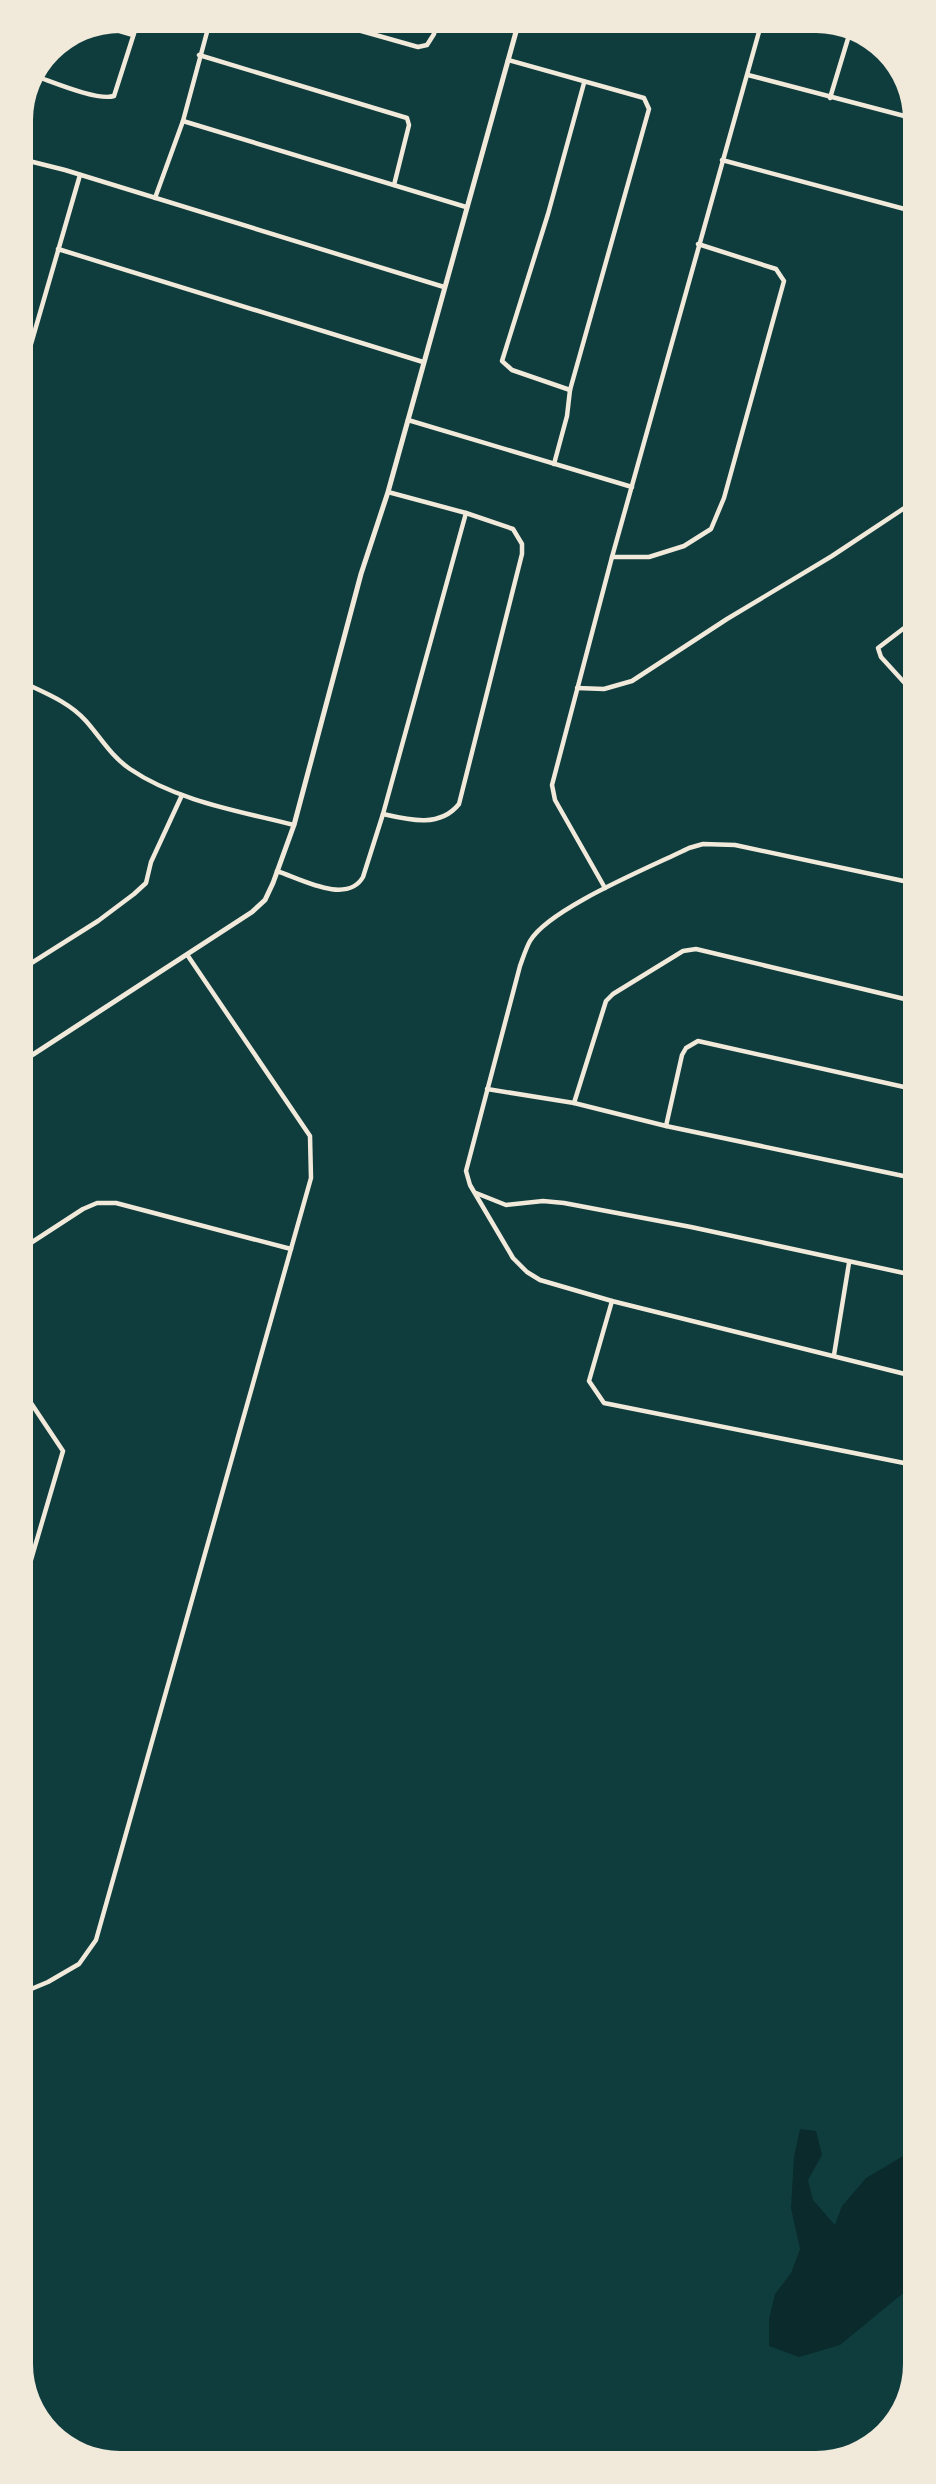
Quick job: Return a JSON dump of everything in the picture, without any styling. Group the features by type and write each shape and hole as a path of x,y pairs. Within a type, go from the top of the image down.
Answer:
{"street":[{"path":"124,33 133,36"},
{"path":"44,79 109,98 114,96 134,33"},
{"path":"155,198 183,121 206,33"},
{"path":"368,33 418,47 428,45 432,33"},
{"path":"33,1054 188,956 265,900 294,825 361,574 388,492 516,33"},
{"path":"605,888 552,793 612,556 759,33"},
{"path":"830,98 848,40"},
{"path":"199,55 407,118 409,125 394,184"},
{"path":"508,60 644,98 649,109 570,390 567,416 554,464"},
{"path":"748,75 903,116"},
{"path":"570,390 512,370 502,360 548,214 584,83"},
{"path":"183,121 466,207"},
{"path":"722,160 903,209"},
{"path":"33,162 444,288"},
{"path":"33,336 80,176"},
{"path":"612,556 649,556 684,545 711,529 724,498 784,281 776,269 698,244"},
{"path":"58,249 423,362"},
{"path":"408,419 632,486"},
{"path":"383,814 419,822 447,815 459,804 522,554 522,544 513,529 388,492"},
{"path":"577,688 604,689 632,681 903,509"},
{"path":"277,871 338,891 349,890 358,885 363,877 466,513"},
{"path":"903,629 878,648 881,657 903,681"},
{"path":"33,687 58,699 85,720 108,751 131,770 182,795 294,825"},
{"path":"33,962 98,921 146,883 151,862 182,795"},
{"path":"903,881 718,844 703,844 605,888 550,921 530,939 520,966 466,1171 467,1179 513,1258 540,1280 612,1301 903,1373"},
{"path":"574,1102 606,1001 683,951 696,950 903,998"},
{"path":"33,1988 79,1964 96,1940 312,1178 310,1136 188,956"},
{"path":"666,1126 682,1055 686,1048 698,1041 903,1087"},
{"path":"487,1089 574,1102 666,1126 903,1176"},
{"path":"476,1193 506,1205 543,1201 564,1203 691,1227 903,1273"},
{"path":"33,1242 83,1209 97,1203 116,1203 291,1250"},
{"path":"834,1355 849,1263"},
{"path":"612,1301 589,1381 604,1403 903,1463"},
{"path":"33,1406 63,1451 33,1553"}],"water":[{"path":"800,2129 816,2131 822,2155 808,2180 813,2200 835,2225 842,2206 866,2178 903,2156 903,2293 840,2345 799,2357 769,2346 769,2319 775,2294 791,2273 800,2249 791,2208 794,2157"}]}
